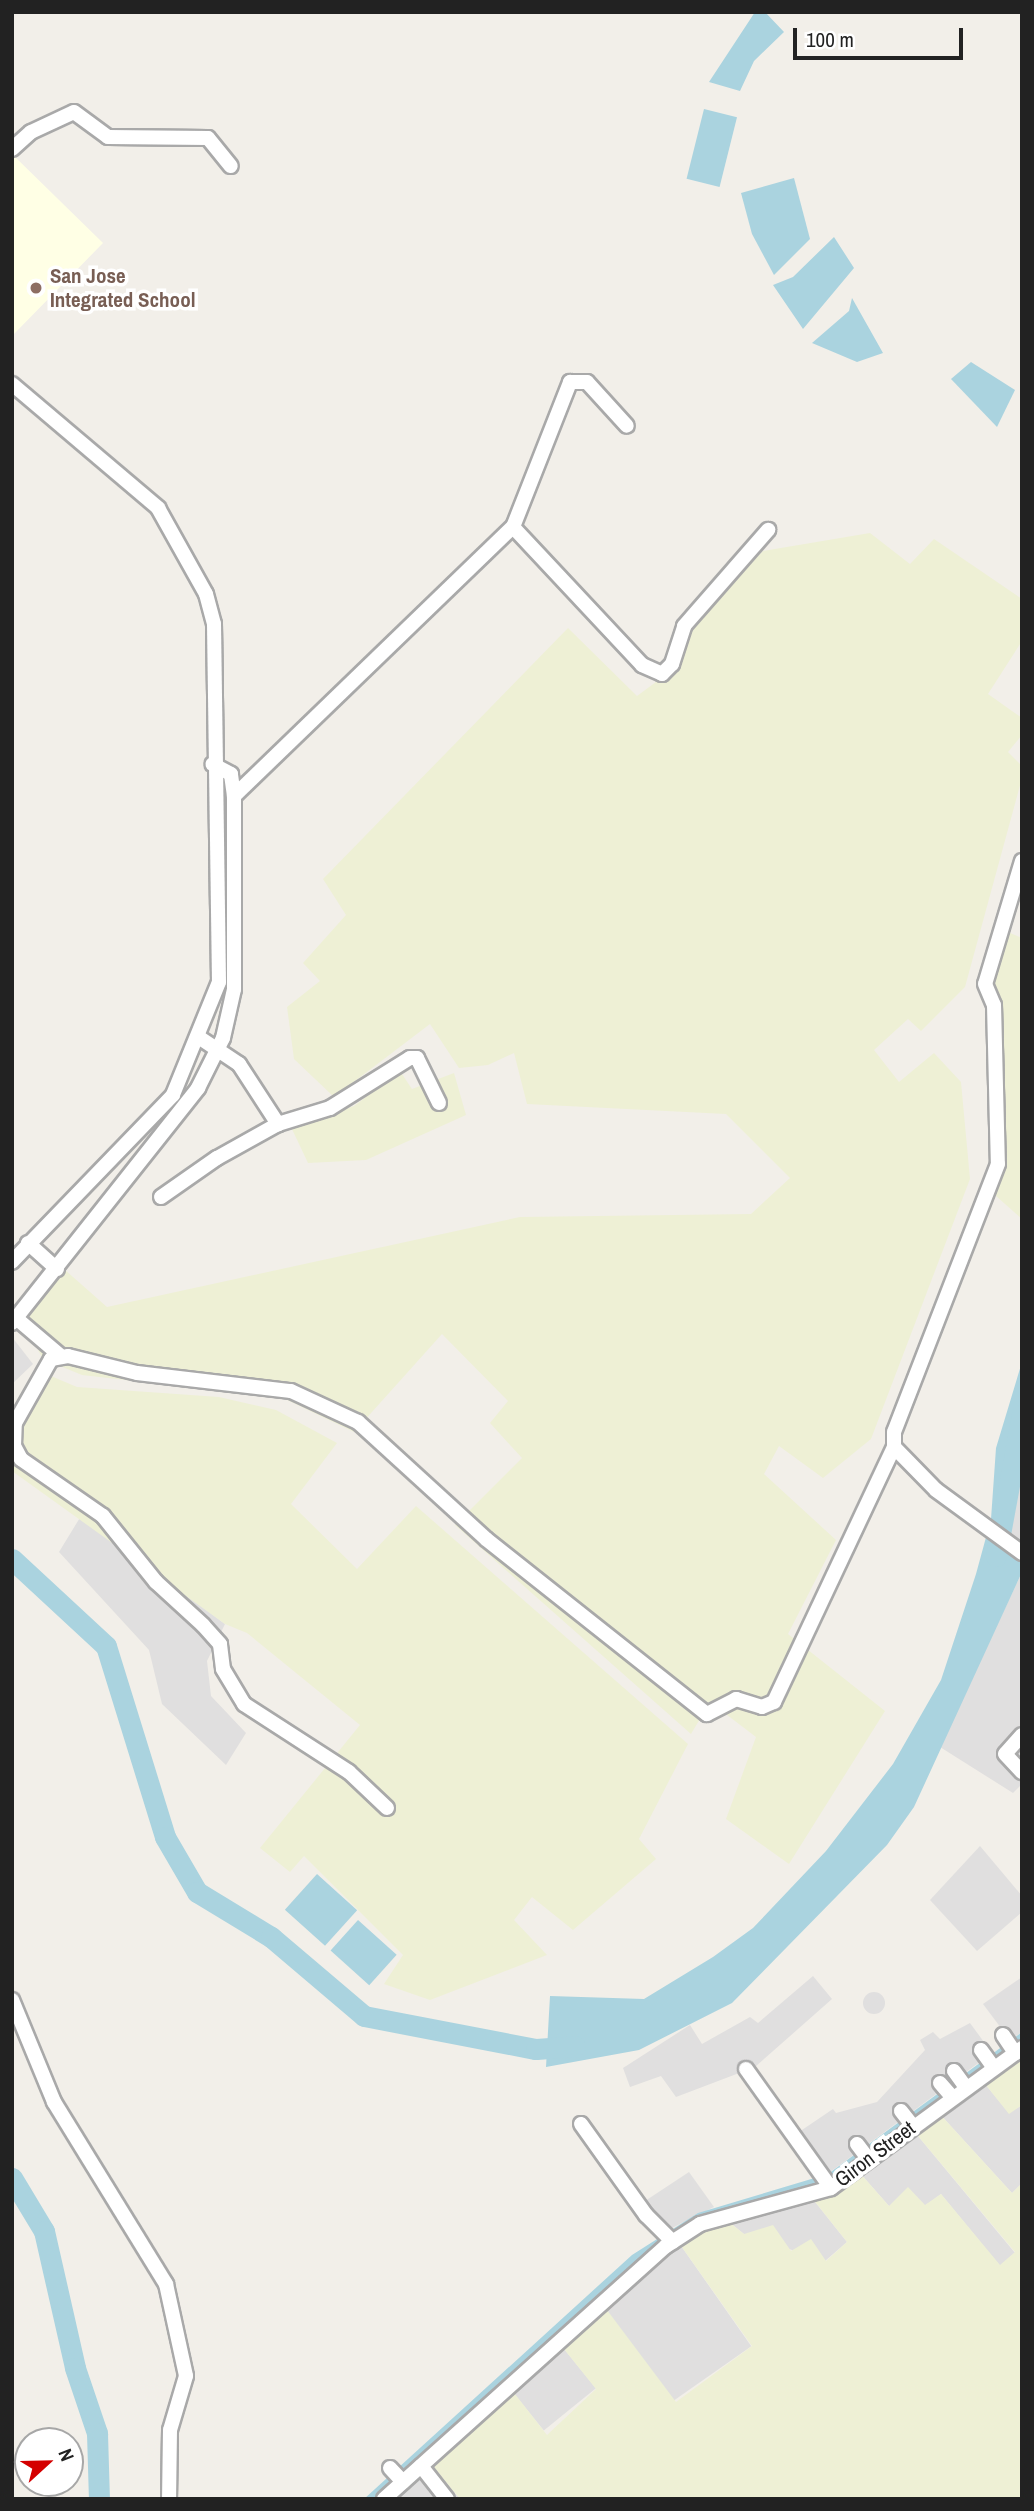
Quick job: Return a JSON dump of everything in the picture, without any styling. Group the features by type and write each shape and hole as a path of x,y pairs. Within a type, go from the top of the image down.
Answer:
{"street":[{"path":"12,149 31,132 74,112 108,137 208,138 231,166"},
{"path":"234,796 513,527 570,382 587,382 627,426"},
{"path":"12,384 158,508 193,564 214,624 212,764 219,982 200,1038 173,1095 12,1262"},
{"path":"513,527 642,665 662,674 672,664 684,626 768,530"},
{"path":"212,764 230,774 234,796 234,989 218,1049 198,1088 14,1320 62,1356 137,1373 291,1391 358,1422 486,1539 707,1714 736,1699 762,1707 774,1702 894,1447 894,1432 998,1164 994,1005 985,984 1022,861"},
{"path":"200,1038 239,1064 278,1125"},
{"path":"161,1197 278,1125 330,1108 414,1057 439,1102"},
{"path":"28,1243 57,1269"},
{"path":"62,1356 51,1359 15,1423 14,1446 21,1459 103,1516 156,1582 204,1625 220,1644 223,1669 244,1704 349,1772 387,1808"},
{"path":"894,1447 988,1528 1022,1553"},
{"path":"1022,1735 1005,1754 1022,1772"},
{"path":"12,2000 54,2102 166,2284 186,2376 170,2430 169,2499"},
{"path":"1003,2035 1016,2050"},
{"path":"981,2050 992,2065"},
{"name":"Giron Street","path":"384,2499 398,2477 421,2466 670,2237 713,2215 828,2182 961,2080 1016,2050"},
{"path":"746,2069 828,2182"},
{"path":"581,2124 646,2215 670,2237"},
{"path":"421,2466 447,2499"}],"shaded area":[{"name":"San Jose Integrated School","path":"12,154 103,243 14,334 12,332"},
{"path":"870,533 910,564 934,539 1022,599 1022,641 988,694 1022,718 1022,735 1008,752 1022,766 1022,778 965,987 921,1031 908,1019 874,1050 899,1082 934,1053 961,1082 970,1179 871,1439 823,1478 779,1446 764,1474 836,1540 788,1634 885,1711 789,1864 726,1819 756,1737 710,1702 691,1734 455,1525 522,1458 490,1423 508,1401 442,1334 354,1432 283,1398 82,1375 43,1359 20,1317 64,1269 107,1307 520,1217 751,1214 790,1178 726,1114 527,1104 514,1053 488,1065 459,1068 430,1024 334,1097 294,1059 287,1007 320,981 303,963 346,915 323,879 568,628 637,696 656,682 667,651 763,551"},
{"path":"1005,931 1022,938 1022,1219 987,1188 1002,1001 989,985"},
{"path":"400,1071 412,1089 454,1073 466,1115 366,1160 308,1163 291,1127 354,1106"},
{"path":"12,1337 33,1364 12,1384"},
{"path":"39,1371 77,1387 219,1397 276,1410 337,1443 291,1504 357,1569 416,1506 688,1744 639,1839 656,1859 573,1930 532,1897 514,1920 547,1955 430,2000 384,1984 403,1955 304,1856 290,1872 260,1848 360,1725 247,1633 225,1624 12,1471 12,1421"},
{"path":"1022,1414 1022,1550 998,1543"},
{"path":"81,1516 225,1624 207,1661 211,1696 246,1733 226,1765 162,1704 149,1650 59,1552"},
{"path":"1022,1572 1022,1784 1013,1793 940,1747"},
{"path":"980,1846 1022,1896 1022,1912 977,1951 930,1900"},
{"path":"813,1976 832,1999 755,2067 676,2097 661,2076 630,2087 623,2068 690,2025 702,2044 750,2017 758,2023"},
{"path":"1022,1977 1022,2032 1010,2040 983,2004"},
{"path":"874,1992 884,1999 885,2003 878,2013 874,2014 864,2007 863,2003 870,1993"},
{"path":"970,2023 992,2053 826,2175 796,2134 833,2109 836,2113 877,2102 925,2050 920,2040 933,2032 940,2039"},
{"path":"1022,2053 1022,2105 1009,2114 981,2079"},
{"path":"981,2079 1009,2113 1022,2105 1022,2183 1012,2193 938,2112"},
{"path":"938,2112 1012,2193 1022,2183 1022,2499 460,2499 431,2464 511,2389 547,2435 596,2389 560,2344 604,2306 676,2402 752,2346 679,2243 729,2222 744,2234 773,2225 791,2251 811,2239 826,2261 847,2242 812,2198 859,2172 889,2206 908,2187 925,2205 941,2194 1000,2265 1015,2252 913,2130"},
{"path":"913,2130 1015,2253 1000,2266 941,2194 926,2205 889,2206 859,2172"},
{"path":"689,2172 714,2207 668,2230 642,2203"},
{"path":"812,2198 847,2242 825,2261 744,2234 729,2222"},
{"path":"679,2243 751,2346 671,2402 599,2299"},
{"path":"560,2344 596,2388 544,2430 508,2386"},
{"path":"431,2464 460,2499 390,2499"}],"water":[{"path":"755,12 765,12 784,32 754,61 740,91 709,82"},
{"path":"704,109 737,117 720,187 687,179"},
{"path":"794,178 810,239 774,275 752,234 741,193"},
{"path":"834,237 854,268 803,329 773,285 793,277"},
{"path":"852,298 883,353 857,362 812,343 849,311"},
{"path":"971,362 1015,390 997,427 951,379"},
{"path":"1022,1362 1022,1414 998,1542 1022,1550 1022,1572 914,1807 887,1845 732,2003 639,2050 546,2067 550,1996 644,1999 713,1957 753,1928 826,1851 893,1764 941,1680 976,1574 991,1519 996,1448"},
{"path":"317,1874 357,1910 325,1946 285,1910"},
{"path":"358,1920 397,1955 369,1985 331,1950"},
{"path":"1022,2032 1022,2042 832,2181 702,2220 378,2499 364,2499 632,2255 698,2213 828,2174"}],"waterway":[{"path":"996,1556 1022,1414"},
{"path":"12,1559 106,1646 165,1837 197,1892 271,1937 364,2016 536,2049 575,2046"},
{"path":"12,2178 44,2231 75,2368 97,2433 99,2499"}],"place":[{"name":"San Jose Integrated School","path":"36,288"}]}
